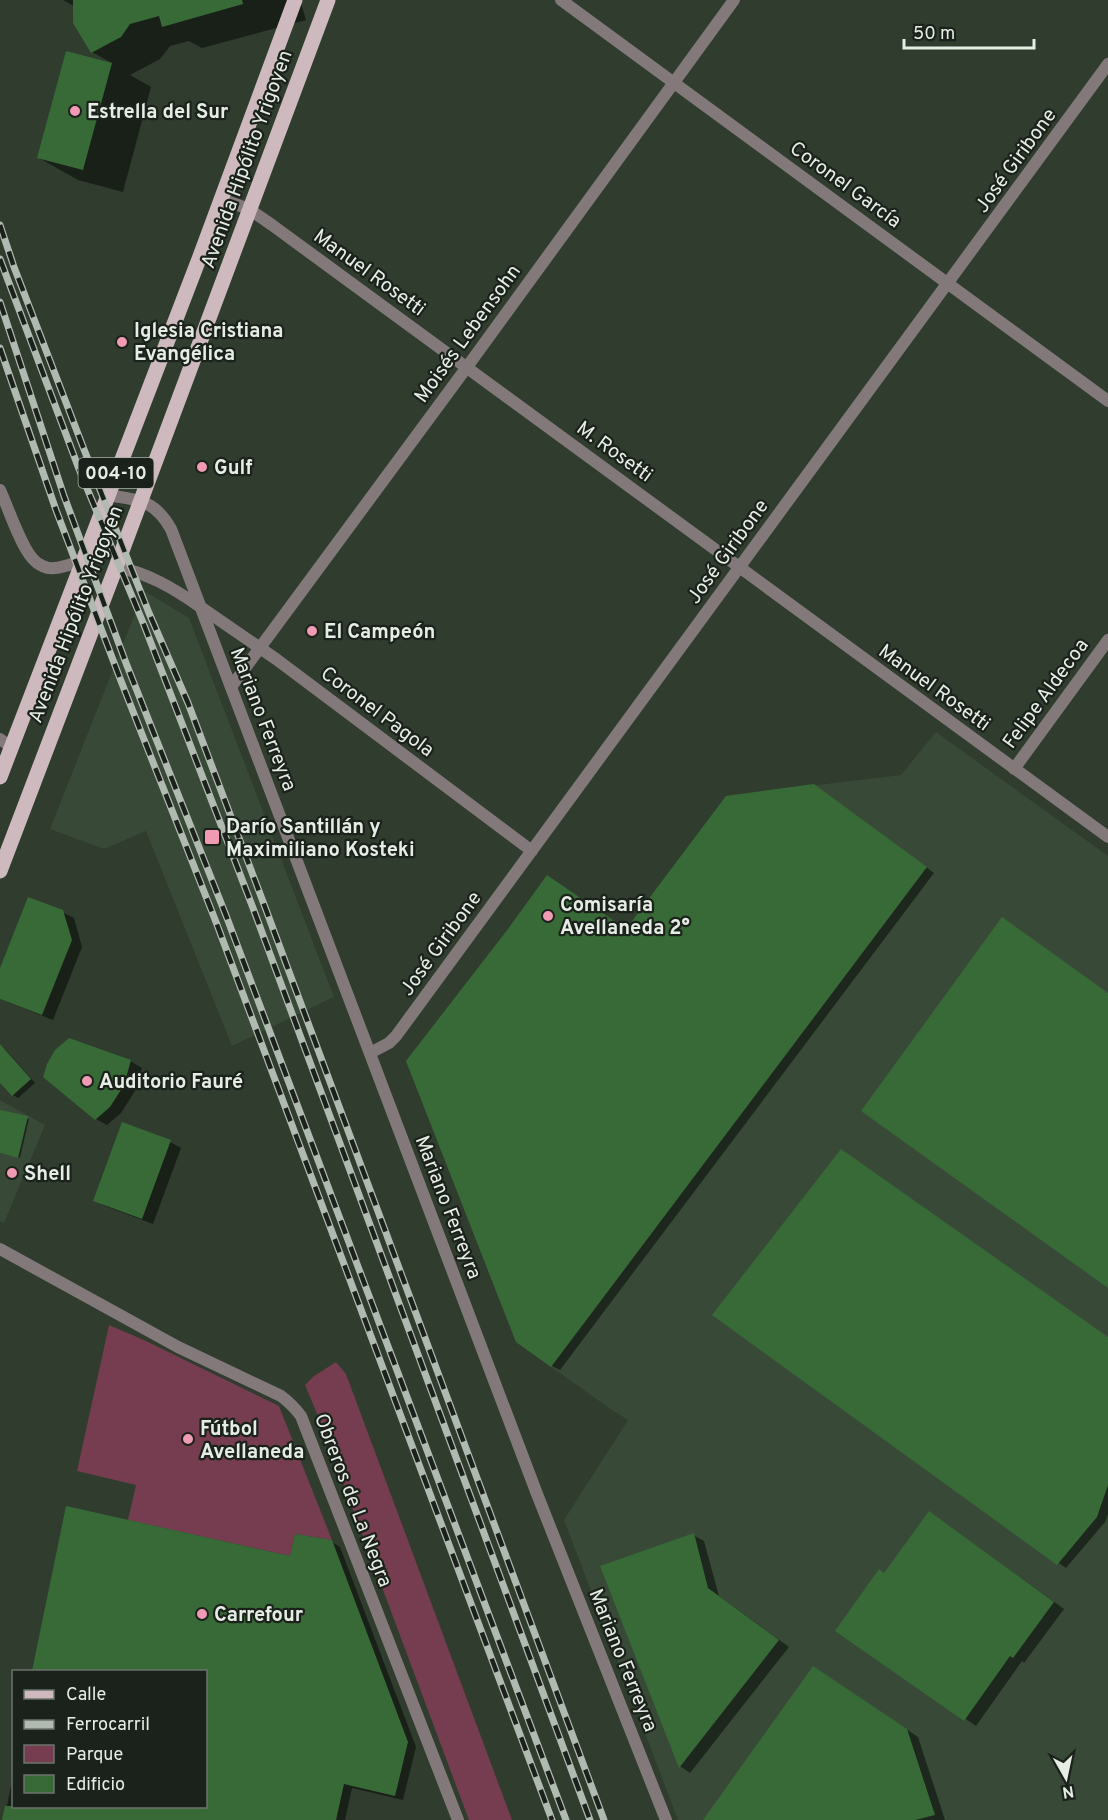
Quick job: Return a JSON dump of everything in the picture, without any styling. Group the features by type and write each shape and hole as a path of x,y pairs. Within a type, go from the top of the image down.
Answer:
{"main road":[{"name":"Avenida Hipólito Yrigoyen","path":"0,777 5,743 108,495 295,0"},
{"name":"Avenida Hipólito Yrigoyen","path":"0,871 328,0"}],"street":[{"name":"Coronel García","path":"561,0 1108,401"},
{"name":"Moisés Lebensohn","path":"231,687 734,0"},
{"name":"José Giribone","path":"370,1053 389,1043 396,1036 1108,64"},
{"path":"221,199 249,209"},
{"name":"Manuel Rosetti","path":"249,209 467,367"},
{"name":"M. Rosetti","path":"467,367 740,567"},
{"path":"0,490 31,558 45,567 55,568 82,561"},
{"name":"Mariano Ferreyra","path":"108,495 141,500 151,505 164,515 171,529 537,1494 666,1820"},
{"path":"116,567 159,580 200,606"},
{"name":"Manuel Rosetti","path":"740,567 1108,837"},
{"name":"Coronel Pagola","path":"200,606 261,648 532,851"},
{"name":"Felipe Aldecoa","path":"1014,769 1108,640"},
{"name":"Obreros de La Negra","path":"0,1249 178,1347 281,1396 302,1416 458,1820"}],"shaded area":[{"path":"144,591 189,618 334,997 232,1046 146,831 104,849 50,829"},
{"path":"936,732 1108,856 1108,1820 678,1820 564,1520 628,1420 516,1342 406,1061 508,929 545,957 589,904 627,929 726,796 901,775"},
{"name":"Shell","path":"0,1100 45,1125 4,1223 0,1221"}],"green space":[{"name":"Fútbol Avellaneda","path":"109,1325 279,1406 332,1540 295,1534 290,1556 128,1520 136,1485 77,1471"},
{"path":"336,1362 346,1374 512,1820 469,1820 305,1385 314,1376"}],"building":[{"path":"73,0 242,0 243,4 162,27 159,16 130,24 121,37 91,53 73,23"},
{"path":"66,51 112,63 83,170 37,158"},
{"path":"814,784 927,867 551,1367 516,1342 406,1061 547,875 626,929 726,796"},
{"path":"28,897 63,910 72,940 42,1015 0,999 0,968"},
{"path":"1002,917 1108,993 1108,1288 861,1111"},
{"name":"Auditorio Fauré","path":"69,1038 131,1060 124,1085 110,1107 95,1120 43,1077 55,1050"},
{"path":"0,1044 31,1079 12,1096 0,1083"},
{"path":"0,1110 28,1116 18,1158 0,1153"},
{"path":"122,1122 171,1140 142,1219 93,1201"},
{"path":"841,1149 1108,1337 1108,1485 1097,1517 1057,1565 712,1315"},
{"name":"Carrefour","path":"66,1506 290,1556 295,1534 332,1540 408,1742 395,1796 344,1784 336,1820 2,1820 5,1806 12,1806 12,1808 207,1808 207,1670 32,1670"},
{"path":"929,1511 1054,1602 1013,1658 1010,1656 964,1721 835,1631 879,1569 884,1573"},
{"path":"694,1533 708,1588 779,1640 679,1768 600,1566"},
{"path":"813,1666 907,1729 935,1815 915,1820 703,1820"}],"railway":[{"path":"0,225 85,452 149,613 188,703 604,1820"},
{"path":"0,259 79,469 144,625 253,908 590,1820"},
{"path":"0,302 64,496 126,663 227,918 566,1820"},
{"path":"0,348 56,510 216,922 552,1820"}],"place":[{"name":"Estrella del Sur","path":"75,111"},
{"name":"Iglesia Cristiana Evangélica","path":"122,342"},
{"name":"Gulf","path":"202,467"},
{"name":"El Campeón","path":"312,631"},
{"name":"Darío Santillán y Maximiliano Kosteki","path":"212,837"},
{"name":"Comisaría Avellaneda 2°","path":"548,916"},
{"name":"Auditorio Fauré","path":"87,1081"},
{"name":"Shell","path":"12,1173"},
{"name":"Fútbol Avellaneda","path":"188,1439"},
{"name":"Carrefour","path":"202,1614"}]}
